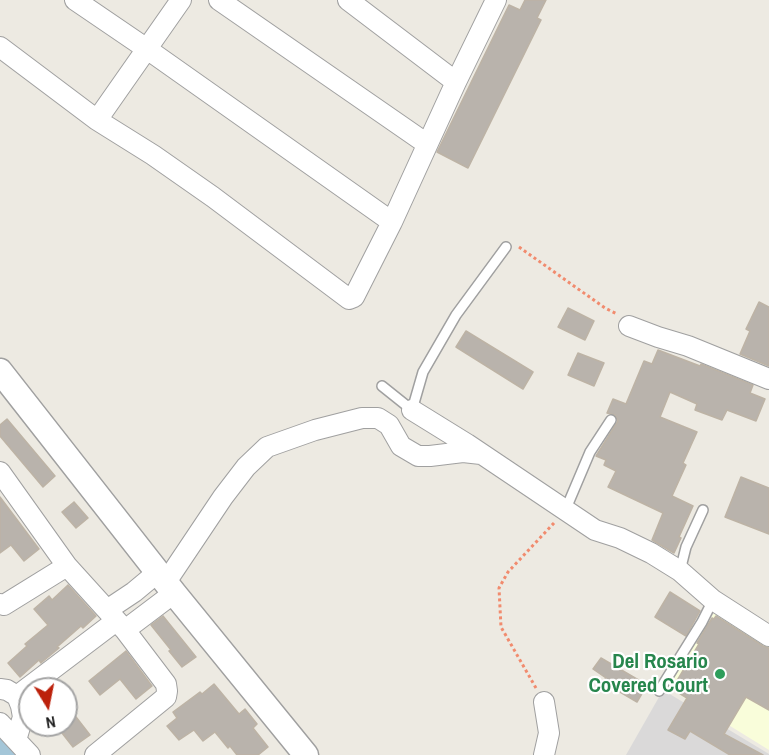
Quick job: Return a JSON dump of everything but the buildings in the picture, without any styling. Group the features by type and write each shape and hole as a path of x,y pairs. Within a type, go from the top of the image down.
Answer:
{"street":[{"path":"75,0 392,222"},
{"path":"98,120 181,0"},
{"path":"219,0 427,144"},
{"path":"348,0 456,82"},
{"path":"0,47 98,120 213,197 349,299 354,297 392,222 494,1"},
{"path":"629,326 658,338 688,346 769,379"},
{"path":"0,371 306,755"},
{"path":"412,410 595,530 641,548 680,571 713,600 769,636"},
{"path":"16,741 23,717 8,692 116,620 166,582 246,466 267,447 315,430 362,418 378,418 389,425 401,446 418,456 463,452 481,454"},
{"path":"0,472 67,566 116,620 166,684 166,697 95,755"},
{"path":"0,604 4,605 67,566"},
{"path":"116,620 134,592 166,582"},
{"path":"544,702 549,734 544,755"},
{"path":"0,723 30,755"}],"lane":[{"path":"382,386 412,410 423,372 450,325 506,247"},
{"path":"565,510 590,452 611,420"},
{"path":"680,571 686,547 703,510"},
{"path":"659,691 713,600"}],"path":[{"path":"506,247 520,248 605,308 619,315 629,326"},
{"path":"544,702 501,627 500,588 508,572 565,510"}],"shaded area":[{"name":"Del Rosario Covered Court","path":"716,610 769,644 769,750 667,687"},
{"path":"663,690 769,754 769,755 626,755"}],"place":[{"name":"Del Rosario Covered Court","path":"720,674"}]}
